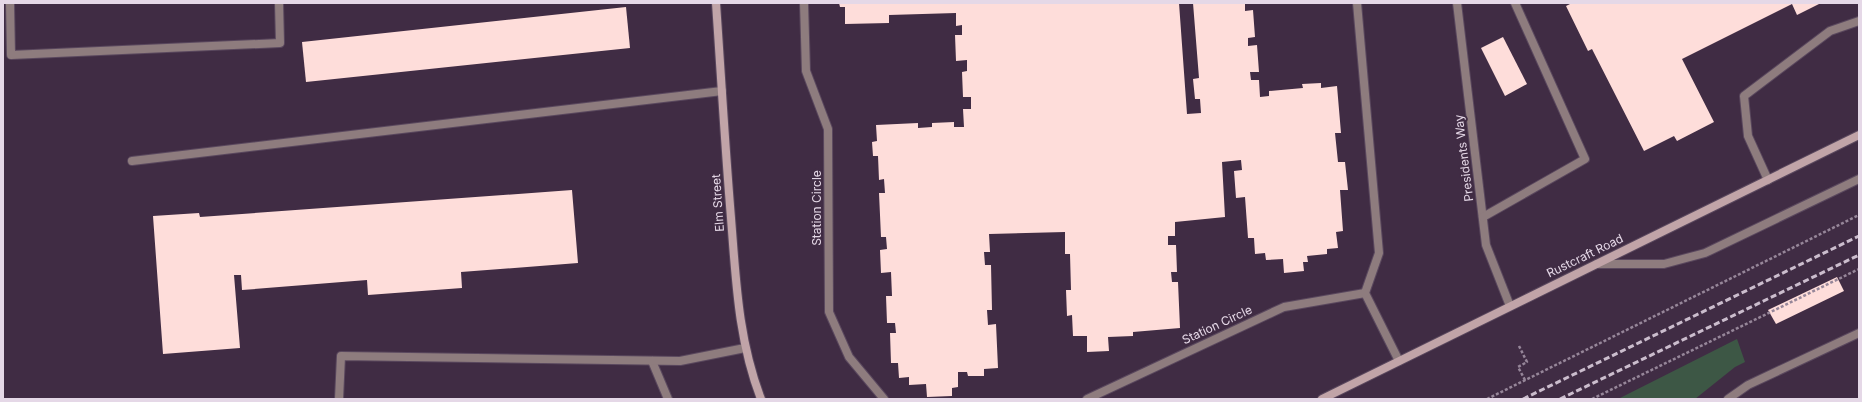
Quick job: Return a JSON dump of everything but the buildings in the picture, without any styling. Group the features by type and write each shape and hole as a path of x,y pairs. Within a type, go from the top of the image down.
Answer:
{"main road":[{"name":"Elm Street","path":"716,3 741,331 750,370 761,399"},
{"name":"Rustcraft Road","path":"1322,399 1859,135"}],"lane":[{"path":"10,3 11,55 280,43 279,3"},
{"name":"Station Circle","path":"804,3 806,71 828,129 829,312 848,357 884,399"},
{"path":"1357,3 1379,253 1365,293 1399,361"},
{"name":"Presidents Way","path":"1457,3 1486,245 1510,306"},
{"path":"1483,217 1585,159 1515,3"},
{"path":"1768,180 1748,136 1744,96 1830,31 1859,21"},
{"path":"132,161 722,91"},
{"path":"1597,264 1664,264 1705,253 1859,179"},
{"name":"Station Circle","path":"1087,399 1284,307 1365,293"},
{"path":"1728,399 1748,385 1859,333"},
{"path":"339,399 341,356 680,362 745,348"},
{"path":"652,361 668,399"}],"path":[{"path":"1487,399 1859,215"},
{"path":"1592,399 1859,269"},
{"path":"1519,346 1527,362 1518,367 1525,380"}],"green space":[{"path":"1737,339 1745,362 1735,367 1695,399 1618,399"}],"railway":[{"path":"1523,399 1859,236"},
{"path":"1560,399 1859,255"}]}
